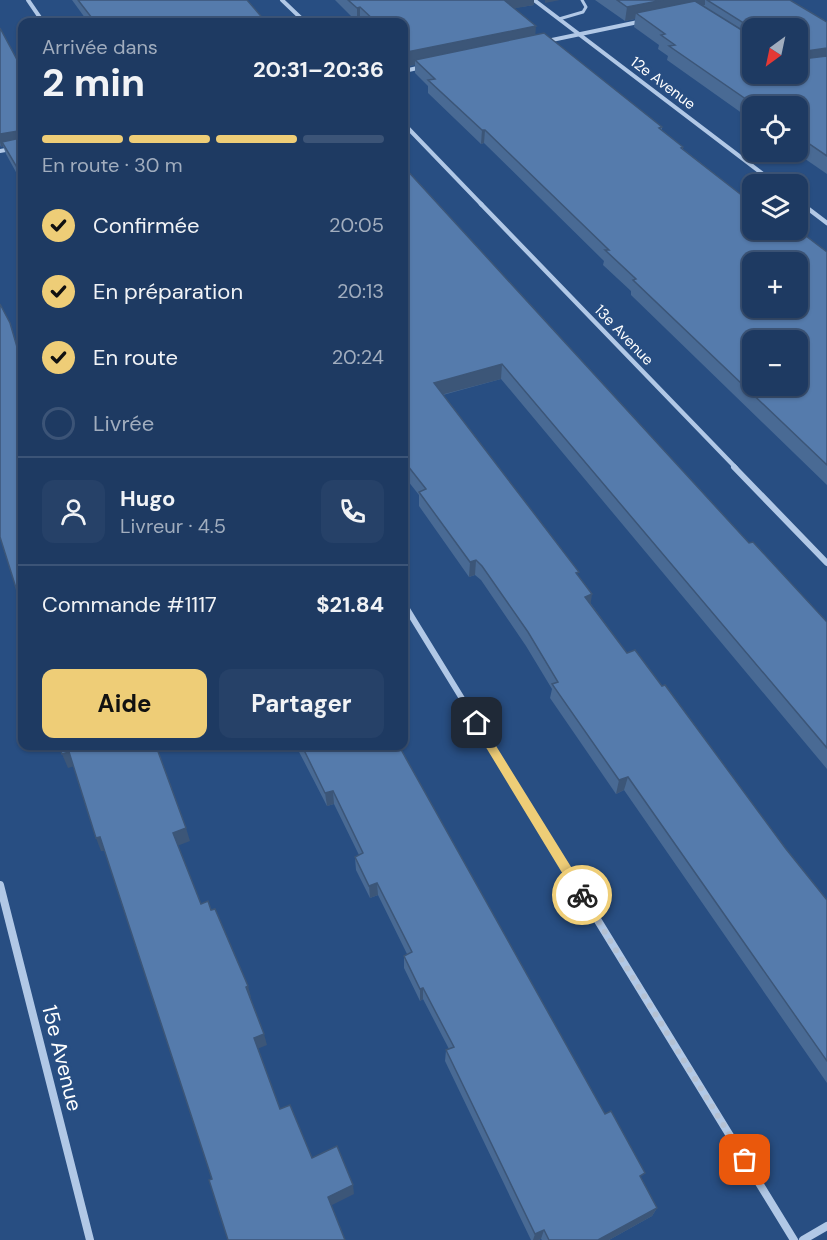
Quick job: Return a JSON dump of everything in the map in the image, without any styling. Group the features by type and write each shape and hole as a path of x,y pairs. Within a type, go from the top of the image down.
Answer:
{"street":[{"path":"28,0 40,18"},
{"path":"282,0 301,18"},
{"name":"12e Avenue","path":"534,0 763,174"},
{"path":"536,43 649,20"},
{"path":"408,70 426,66"},
{"name":"13e Avenue","path":"408,128 827,562"},
{"path":"0,151 18,148"},
{"path":"808,209 827,223"},
{"path":"408,611 794,1240"},
{"name":"15e Avenue","path":"0,885 90,1240"},
{"path":"803,1240 827,1226"}],"lane":[{"path":"559,19 583,12 586,7 582,0"}],"building":[{"path":"78,0 247,0 263,18 92,18"},
{"path":"348,0 504,0 536,26 408,52 408,18 372,18 360,7 357,8"},
{"path":"617,0 663,0 627,7"},
{"path":"707,0 790,0 827,22 827,48 808,51 808,18 742,18 742,22"},
{"path":"695,1 742,30 742,84 808,84 808,58 827,56 827,156 808,143 808,96 742,96 669,46 675,45 661,35 665,34 636,13"},
{"path":"0,28 18,62 18,131 0,134"},
{"path":"544,33 662,127 659,128 683,147 681,148 742,195 742,240 808,240 808,238 827,252 827,465 755,396 808,396 808,330 742,330 742,384 633,280 636,279 605,250 609,250 485,130 482,130 428,80 435,79 415,60"},
{"path":"18,138 18,169 2,142"},
{"path":"408,171 749,543 753,542 827,622 827,748 502,364 434,383 579,572 576,573 592,594 585,597 627,653 635,650 662,686 665,685 786,849 827,900 827,1061 628,777 619,780 552,684 558,682 528,632 482,566 476,560 470,562 419,492 426,489 408,466"},
{"path":"0,304 10,323 18,350 18,594 0,537"},
{"path":"60,750 157,750 186,828 173,833 201,904 208,901 211,910 215,909 248,986 246,987 264,1034 254,1038 280,1109 290,1105 312,1158 337,1146 353,1185 328,1197 345,1240 228,1240 209,1180 212,1179 100,837 96,838 69,752 62,754"},
{"path":"304,750 401,750 605,1114 611,1111 645,1173 640,1176 657,1208 598,1240 549,1240 544,1230 535,1234 446,1050 454,1047 423,988 420,989 404,956 412,952 377,883 369,886 355,857 363,853 333,791 325,793"}],"way so far":[{"path":"582,895 745,1160"}],"route":[{"path":"477,723 582,895"}]}
